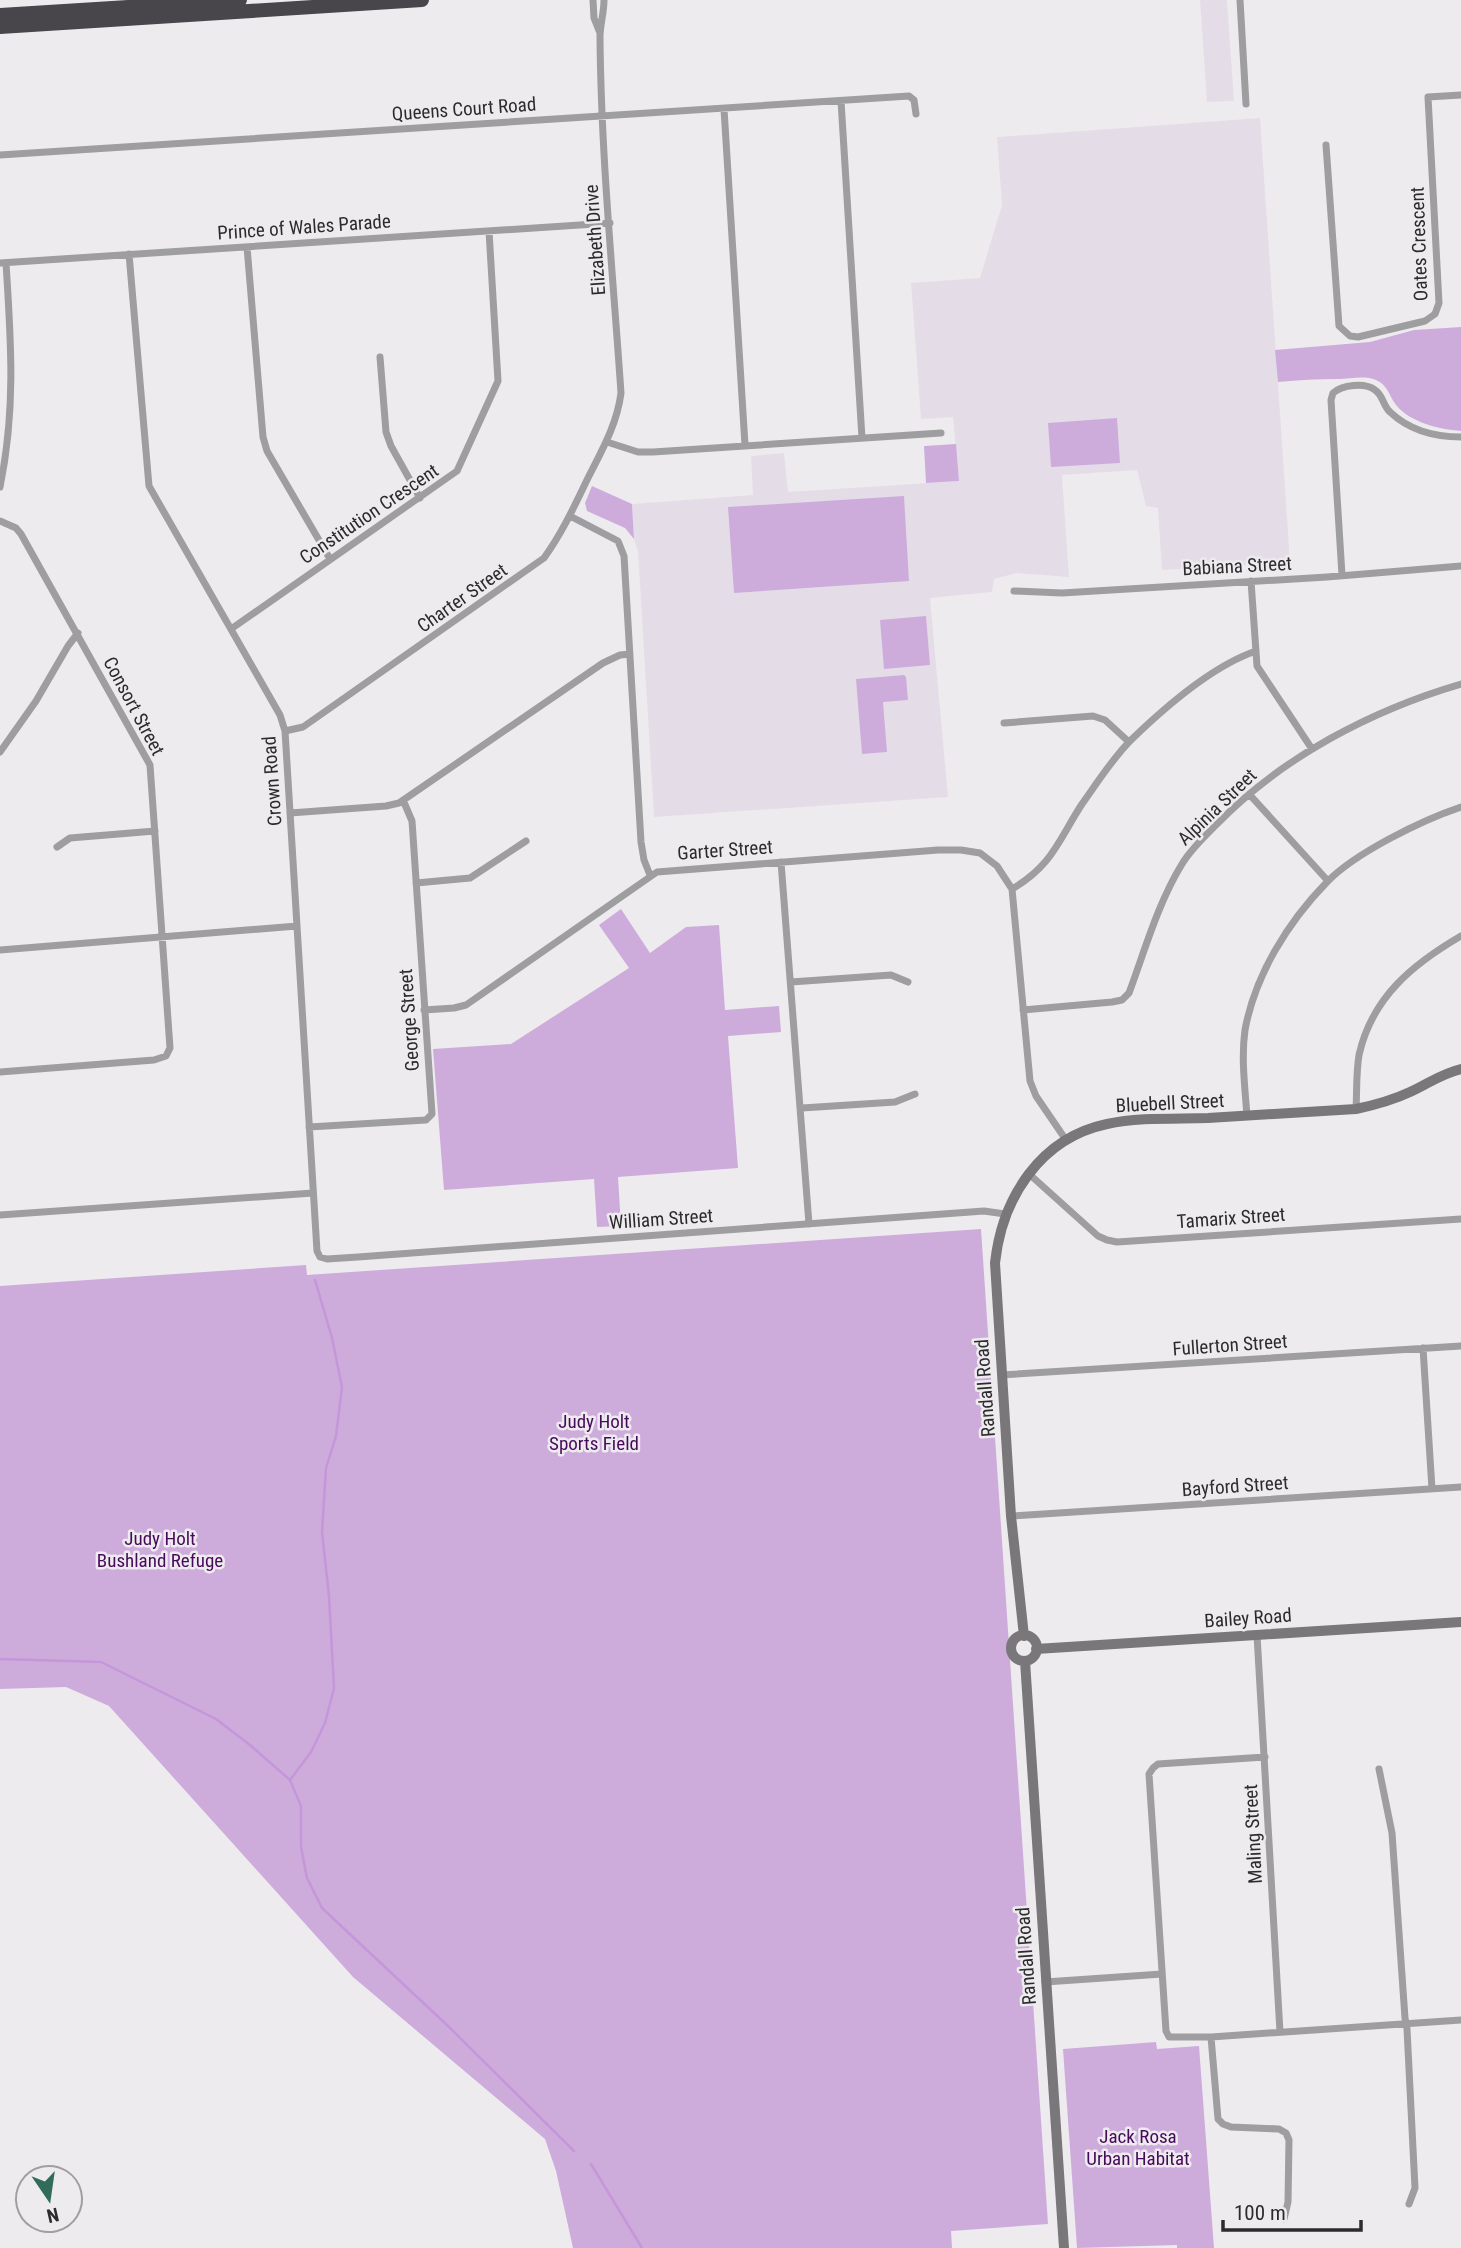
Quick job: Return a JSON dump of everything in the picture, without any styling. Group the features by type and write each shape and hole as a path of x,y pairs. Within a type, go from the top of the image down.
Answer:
{"highway":[{"path":"0,15 240,0"},
{"path":"0,27 422,0"}],"street":[{"name":"Elizabeth Drive","path":"593,0 594,18 600,33"},
{"name":"Elizabeth Drive","path":"604,0 604,18 600,33 603,116 621,393 607,442"},
{"path":"1241,0 1246,104"},
{"name":"Oates Crescent","path":"1326,145 1339,326 1350,336 1358,337 1425,321 1435,314 1439,303 1428,97 1461,95"},
{"name":"Queens Court Road","path":"0,155 909,96 914,100 916,114"},
{"path":"841,101 862,438"},
{"path":"724,109 745,445"},
{"name":"Prince of Wales Parade","path":"3,263 610,223"},
{"name":"Constitution Crescent","path":"231,629 457,471 498,381 489,231"},
{"path":"247,247 263,437 267,451 330,559"},
{"name":"Crown Road","path":"128,254 149,486 280,715 285,731 313,1193 317,1251 320,1256"},
{"path":"0,487 7,454 12,383 3,263"},
{"path":"380,356 386,432 420,498"},
{"path":"1342,575 1331,400 1333,393 1344,387 1373,388 1390,412 1402,421 1433,435 1461,437"},
{"path":"607,442 638,452 941,433"},
{"name":"Charter Street","path":"285,731 303,727 544,558 570,516 607,442"},
{"path":"570,516 606,533 622,547 641,842 650,875"},
{"name":"Consort Street","path":"0,521 16,528 21,534 150,765 170,1048 166,1056 154,1060 0,1072"},
{"name":"Babiana Street","path":"1014,591 1062,593 1461,566"},
{"path":"1251,581 1257,666 1312,750"},
{"path":"0,752 78,634"},
{"path":"1066,1140 1033,1089 1029,1073 1012,889 1034,876 1046,864 1081,806 1129,741 1200,681 1237,657 1256,651"},
{"path":"290,813 386,806 403,800 603,663 620,655 630,654"},
{"name":"Alpinia Street","path":"1023,1010 1122,999 1129,993 1169,887 1184,862 1207,834 1249,794 1312,750 1394,708 1461,684"},
{"path":"1004,723 1093,716 1105,720 1129,741"},
{"path":"1249,794 1328,881"},
{"name":"George Street","path":"309,1127 426,1120 432,1114 411,816 403,800"},
{"path":"1247,1116 1245,1032 1251,1005 1277,946 1328,881 1384,843 1461,807"},
{"path":"57,847 70,838 155,831"},
{"path":"416,883 470,878 526,841"},
{"name":"Garter Street","path":"424,1010 466,1005 650,875 665,869 938,850 971,851 991,860 1012,889"},
{"path":"781,862 809,1224"},
{"path":"0,950 297,926"},
{"path":"1356,1109 1360,1054 1374,1017 1399,980 1414,966 1461,936"},
{"path":"791,982 891,975 908,982"},
{"name":"Bluebell Street","path":"996,1306 997,1239 1005,1214 1028,1173 1048,1152 1066,1140 1097,1127 1120,1122 1356,1109 1412,1092 1446,1072 1461,1070"},
{"path":"802,1108 895,1102 915,1094"},
{"name":"Tamarix Street","path":"1028,1173 1098,1236 1117,1242 1461,1219"},
{"path":"0,1215 313,1193"},
{"name":"William Street","path":"320,1256 327,1259 358,1257 984,1211 1005,1214"},
{"name":"Randall Road","path":"996,1306 1011,1516 1024,1636 1015,1639 1011,1651 1015,1658 1025,1661 1064,2248"},
{"name":"Fullerton Street","path":"1001,1375 1461,1346"},
{"path":"1423,1348 1432,1489"},
{"name":"Bayford Street","path":"1011,1516 1461,1487"},
{"name":"Bailey Road","path":"1036,1648 1461,1622"},
{"name":"Maling Street","path":"1257,1635 1280,2032"},
{"path":"1024,1636 1032,1638 1036,1648 1033,1658 1025,1661"},
{"path":"1265,1757 1158,1764 1150,1774 1166,2031 1169,2037 1210,2037 1461,2020"},
{"path":"1379,1769 1392,1833 1406,2023 1415,2188 1409,2204"},
{"path":"1045,1982 1162,1974"},
{"path":"1210,2037 1218,2119 1231,2127 1279,2129 1286,2133 1290,2140 1288,2202 1284,2219"}],"shaded area":[{"path":"1200,0 1227,0 1234,101 1207,102"},
{"path":"1260,118 1290,562 1162,570 1158,508 1146,506 1137,470 1062,475 1069,577 1017,573 994,579 992,592 930,598 948,797 654,817 638,551 634,539 632,504 753,495 751,456 784,453 788,492 959,481 953,417 921,419 911,283 980,278 1002,205 997,137"}],"green space":[{"path":"1461,327 1461,431 1417,421 1396,405 1388,391 1376,380 1357,378 1278,382 1275,350 1370,342 1414,330"},
{"path":"1117,418 1120,463 1051,467 1048,423"},
{"path":"956,444 959,481 926,483 924,446"},
{"path":"592,486 632,504 634,539 625,528 587,511 585,503"},
{"path":"904,496 909,581 734,593 728,507"},
{"path":"926,616 930,665 884,669 880,620"},
{"path":"904,675 908,700 883,702 887,752 862,754 856,679"},
{"path":"621,909 650,953 686,927 719,925 725,1010 779,1006 781,1032 728,1036 738,1168 618,1177 621,1226 597,1227 594,1179 444,1190 433,1049 511,1044 629,968 599,925"},
{"path":"981,1229 1048,2224 951,2231 952,2248 573,2248 556,2171 545,2139 353,1977 109,1706 66,1687 0,1689 0,1286 306,1265 307,1275"},
{"name":"Jack Rosa Urban Habitat","path":"1156,2042 1157,2049 1199,2046 1214,2248 1177,2248 1177,2245 1077,2248 1063,2049"}],"waterway":[{"path":"290,1780 311,1752 325,1723 334,1688 322,1532 326,1468 336,1436 342,1387 332,1338 315,1280"},
{"path":"0,1659 101,1662 216,1719 250,1745 290,1780 301,1806 301,1847 307,1878 322,1908 448,2026 574,2151"},
{"path":"591,2164 642,2248"}],"park label":[{"name":"Judy Holt Sports Field","path":"594,1432"},
{"name":"Judy Holt Bushland Refuge","path":"160,1549"}]}
